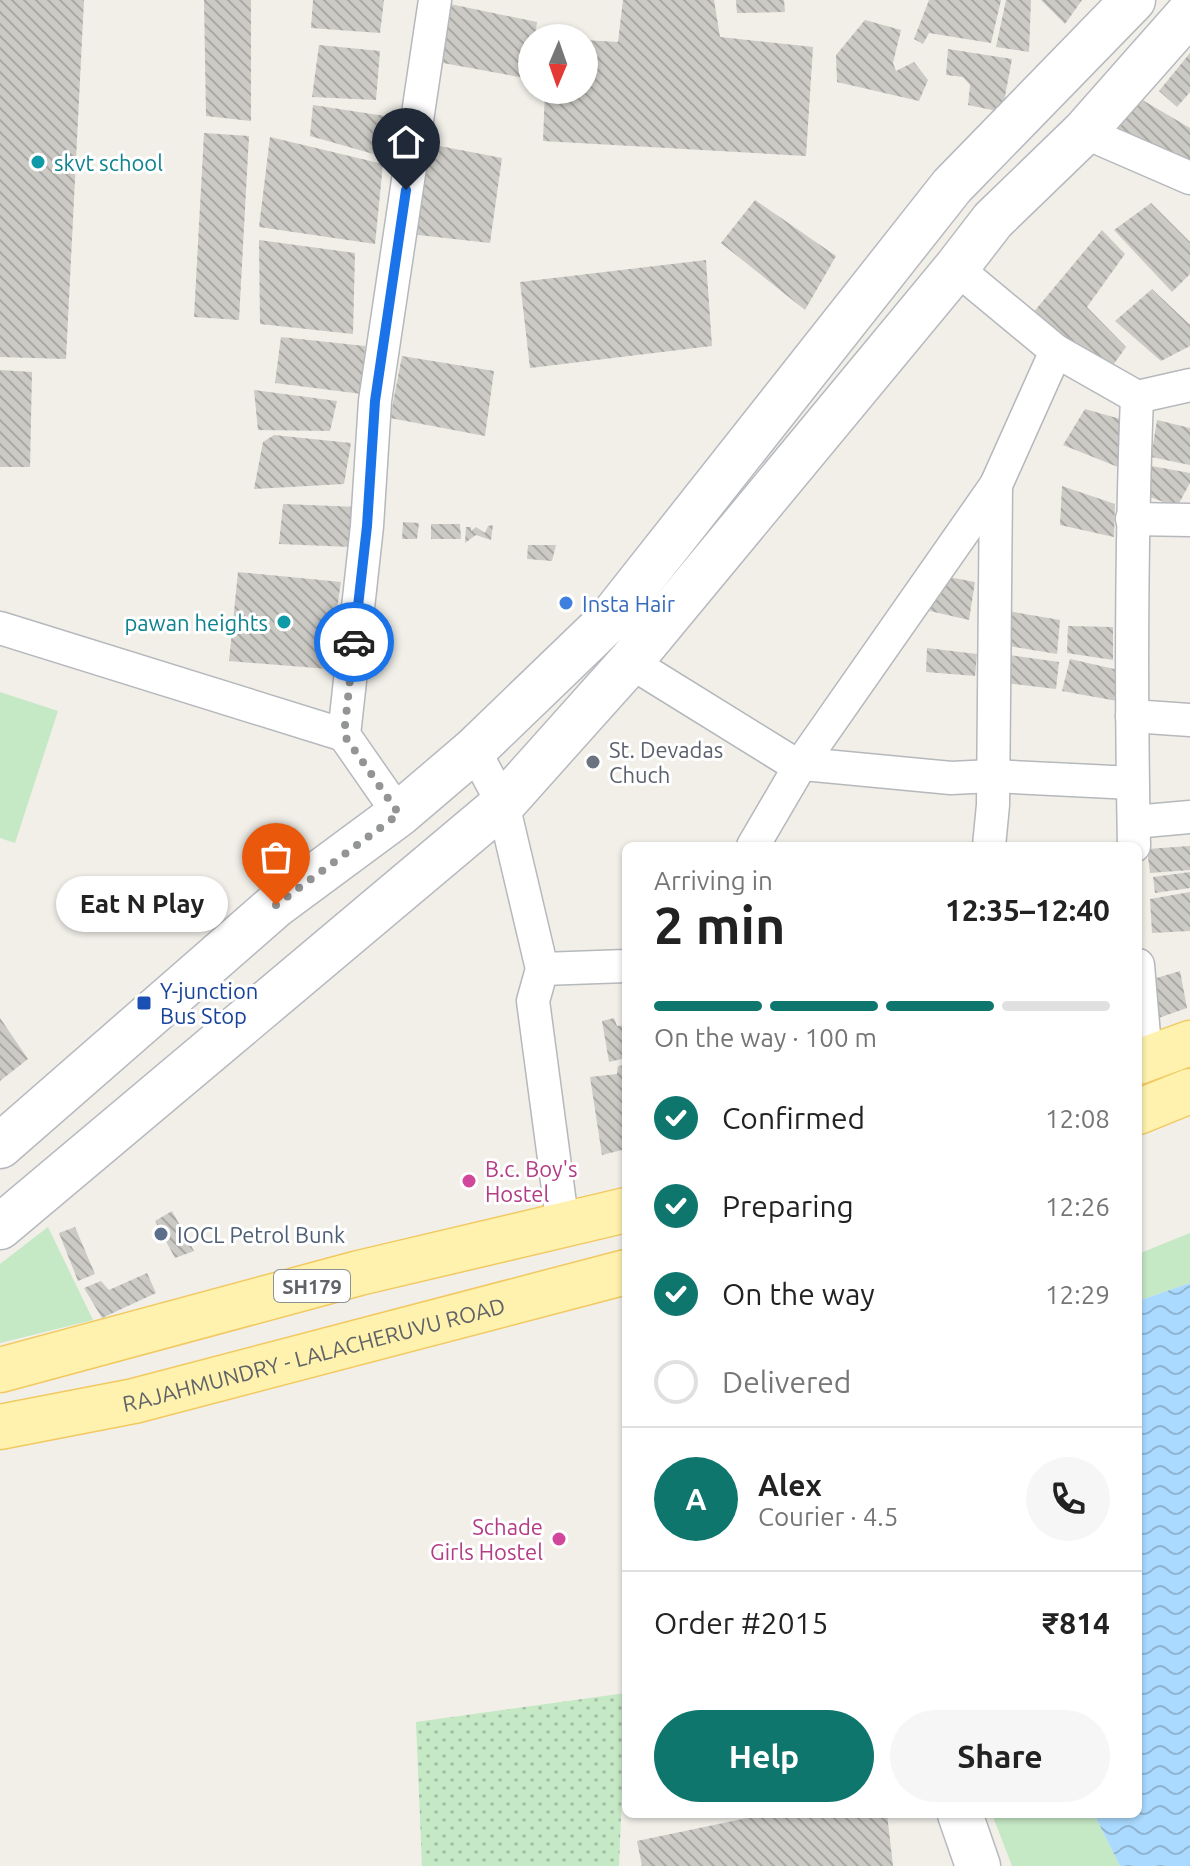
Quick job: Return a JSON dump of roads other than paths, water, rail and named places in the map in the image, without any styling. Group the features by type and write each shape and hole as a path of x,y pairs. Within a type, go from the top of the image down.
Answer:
{"main road":[{"path":"1142,1061 1190,1043"},
{"path":"1142,1110 1190,1091"},
{"name":"SH179","path":"0,1370 359,1273 622,1211"},
{"path":"359,1273 380,1337"},
{"name":"RAJAHMUNDRY - LALACHERUVU ROAD","path":"0,1427 134,1401 622,1273"},
{"path":"112,1341 134,1401"}],"street":[{"path":"344,735 367,526 375,401 435,0"},
{"path":"0,1146 276,905 399,814 474,750 611,618 952,186 1133,0"},
{"path":"0,1227 503,804 630,662 993,220 1084,132 1190,12"},
{"path":"1084,132 1190,178"},
{"path":"952,186 993,220"},
{"path":"956,268 1056,351 1137,397 1190,385"},
{"path":"755,842 801,764 996,485 1056,351"},
{"path":"1137,397 1132,519 1134,834 1190,817"},
{"path":"989,842 993,776 996,485"},
{"path":"1132,519 1190,520"},
{"path":"0,628 344,735 399,814"},
{"path":"630,662 793,763 951,778 993,776 1132,783"},
{"path":"1132,716 1190,720"},
{"path":"474,750 503,804 542,969 533,1001 563,1226"},
{"path":"276,905 323,955"},
{"path":"542,969 622,966"},
{"path":"961,1818 978,1866"}],"water":[{"path":"1190,1283 1190,1866 1120,1866 1096,1818 1142,1818 1142,1300"}],"place":[{"name":"skvt school","path":"38,162"},
{"name":"Insta Hair","path":"566,603"},
{"name":"pawan heights","path":"284,622"},
{"name":"St. Devadas Chuch","path":"593,762"},
{"name":"Eat N Play","path":"276,905"},
{"name":"Y-junction Bus Stop","path":"144,1003"},
{"name":"B.c. Boy's Hostel","path":"469,1181"},
{"name":"IOCL Petrol Bunk","path":"161,1234"},
{"name":"Schade Girls Hostel","path":"559,1539"}]}
